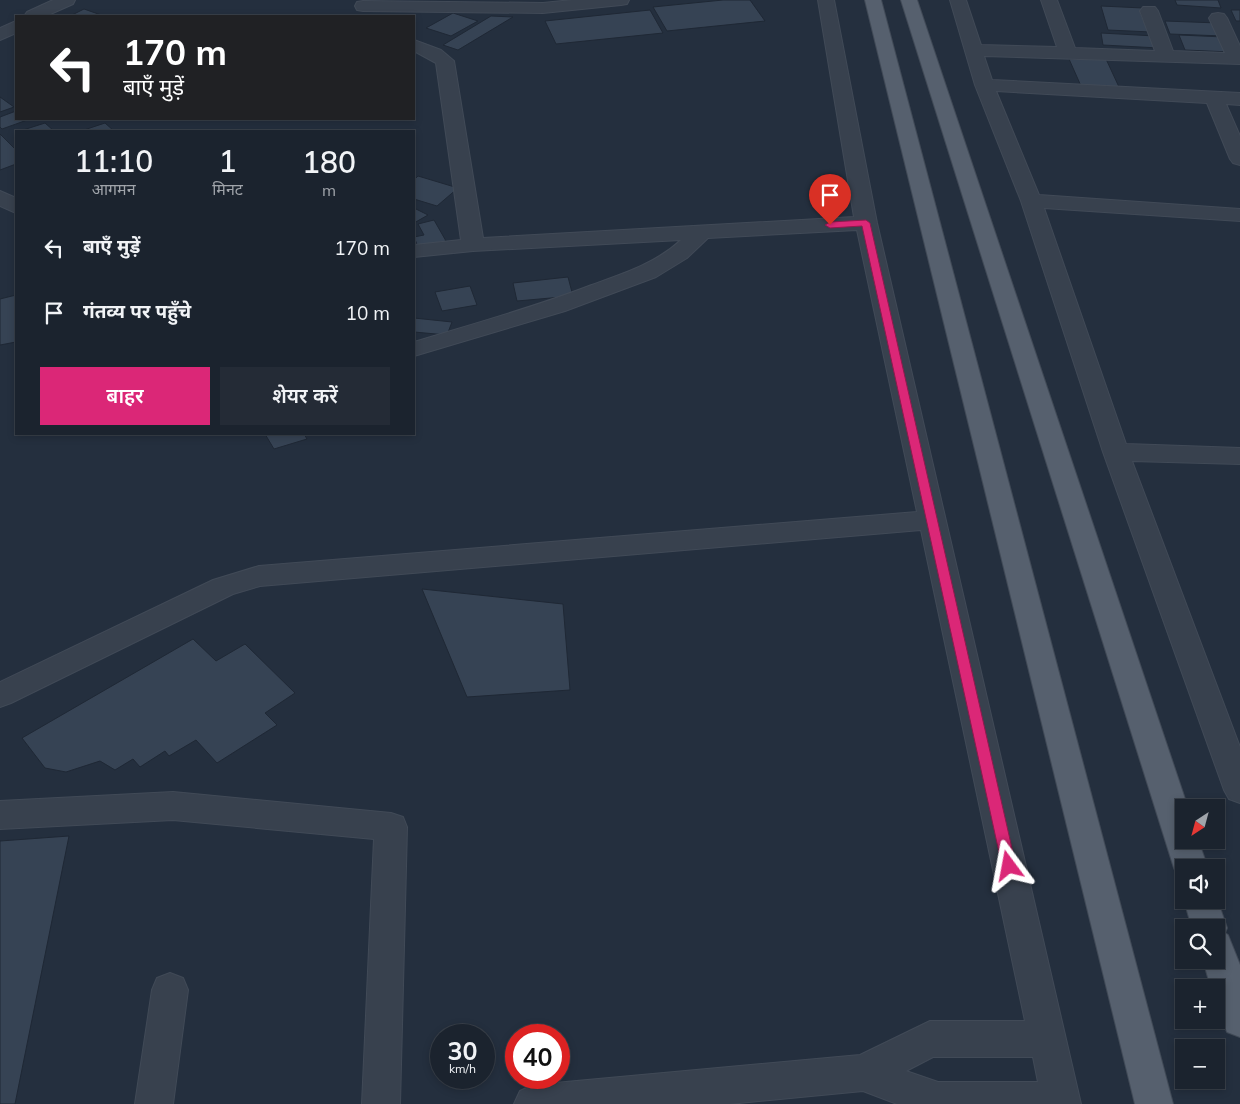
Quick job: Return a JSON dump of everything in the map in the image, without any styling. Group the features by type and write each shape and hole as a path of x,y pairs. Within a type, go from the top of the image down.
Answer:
{"main road":[{"path":"873,0 1154,1104"},
{"path":"909,0 1188,859"},
{"path":"1223,969 1240,1020"}],"street":[{"path":"35,15 67,0"},
{"path":"363,7 543,8 621,0"},
{"path":"826,0 866,223 1062,1102 938,1101 863,1073"},
{"path":"958,0 984,85 1031,201 1116,452 1240,790"},
{"path":"1049,0 1068,53"},
{"path":"1149,11 1166,56"},
{"path":"973,50 1238,59 1218,18"},
{"path":"0,35 15,27"},
{"path":"415,45 436,54 445,61 473,245"},
{"path":"984,85 1240,98"},
{"path":"1214,98 1240,159"},
{"path":"0,197 15,206"},
{"path":"1031,201 1240,215"},
{"path":"415,251 473,245 866,223"},
{"path":"415,350 557,306 648,272 679,253 702,232"},
{"path":"1116,452 1240,456"},
{"path":"0,695 223,587 259,576 931,520"},
{"path":"0,814 173,806 391,827 382,1104"},
{"path":"154,1104 170,990"},
{"path":"533,1104 863,1073 930,1040 1048,1039"}],"building":[{"path":"723,0 750,0 765,21 667,31 653,7"},
{"path":"1175,0 1218,0 1221,8 1177,5"},
{"path":"1101,6 1143,8 1141,14 1144,22 1148,22 1151,32 1108,30"},
{"path":"84,9 101,15 72,15"},
{"path":"650,10 663,33 556,44 545,21"},
{"path":"1231,10 1240,10 1240,21 1236,21"},
{"path":"453,13 478,21 451,36 426,28"},
{"path":"491,16 513,17 458,50 443,45"},
{"path":"1165,21 1218,23 1224,36 1170,34"},
{"path":"1101,33 1155,36 1159,48 1103,45"},
{"path":"1179,35 1224,37 1231,52 1185,50"},
{"path":"1069,59 1106,59 1119,87 1081,86"},
{"path":"0,97 14,107 0,112"},
{"path":"15,111 15,120 27,120 2,129 0,127 0,117"},
{"path":"45,123 53,130 23,130"},
{"path":"105,123 113,130 84,130"},
{"path":"0,134 15,149 15,164 0,170"},
{"path":"418,176 458,188 437,206 415,199 415,179"},
{"path":"415,208 428,215 415,222"},
{"path":"434,220 446,241 418,247 415,237 424,235 418,224"},
{"path":"568,277 573,296 517,301 513,283"},
{"path":"470,286 477,305 442,311 435,292"},
{"path":"15,295 15,342 0,345 0,299"},
{"path":"415,318 452,322 447,335 415,332"},
{"path":"266,435 305,435 307,439 274,449"},
{"path":"422,589 563,604 570,690 467,697"},
{"path":"193,639 216,661 245,644 295,693 265,713 277,725 217,763 196,740 169,756 165,751 140,767 133,759 115,770 100,761 66,772 45,768 22,738"},
{"path":"69,836 15,1104 0,1104 0,841"}],"route":[{"path":"830,225 866,223 1009,866"}]}
